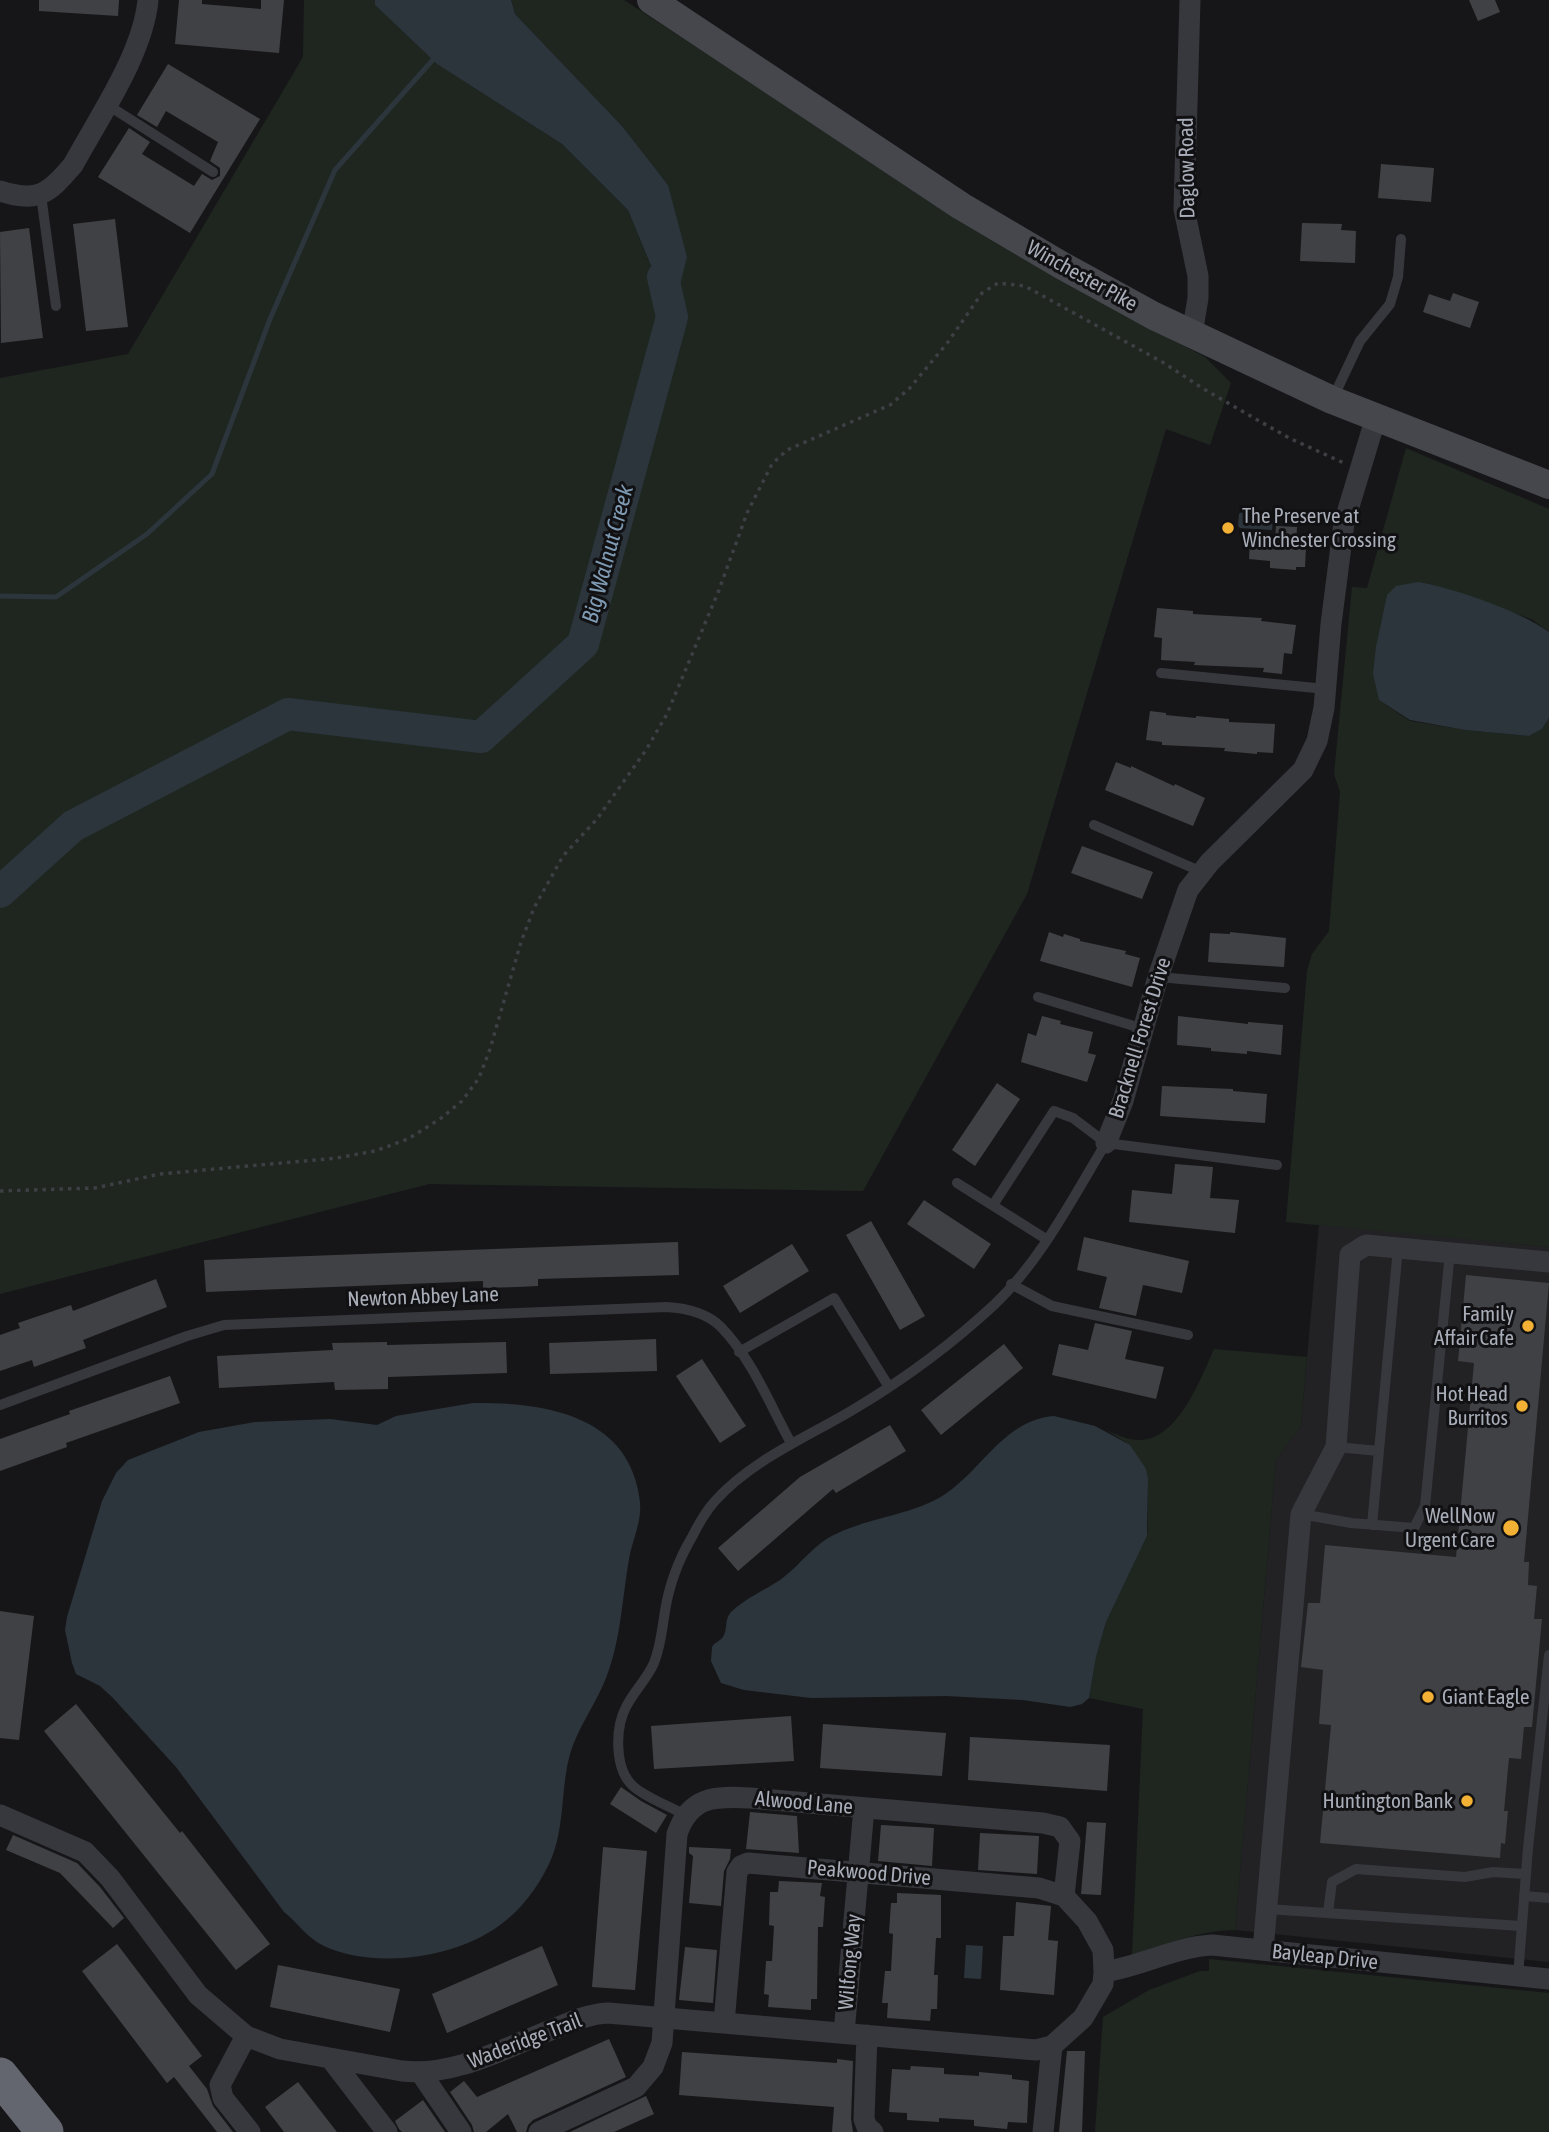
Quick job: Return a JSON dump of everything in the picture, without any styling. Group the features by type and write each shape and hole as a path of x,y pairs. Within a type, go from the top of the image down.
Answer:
{"highway":[{"path":"0,2076 45,2132"}],"main road":[{"name":"Winchester Pike","path":"651,0 961,206 1061,265 1192,334 1332,400 1549,485"}],"street":[{"path":"0,191 24,197 41,195 73,165 139,44 148,0"},
{"name":"Daglow Road","path":"1190,0 1184,209 1198,276 1198,298 1192,334"},
{"name":"Bracknell Forest Drive","path":"1106,1143 1123,1101 1158,977 1188,890 1202,872 1303,770 1317,741 1326,689 1344,523 1376,417"},
{"path":"1263,1950 1301,1514 1336,1447 1350,1255 1366,1245 1549,1262"},
{"name":"Alwood Lane","path":"685,1815 705,1801 721,1797 1043,1823 1060,1827 1070,1841 1064,1895"},
{"name":"Wilfong Way","path":"844,2033 864,1808"},
{"name":"Waderidge Trail","path":"0,1815 85,1852 135,1909 198,1995 246,2036 280,2049 421,2073 463,2065 595,2014 1036,2050 1052,2046"},
{"path":"539,2132 636,2087 653,2067 662,2043 677,1833 685,1815"},
{"name":"Peakwood Drive","path":"724,2023 737,1872 741,1866 748,1863 996,1883 1039,1888 1064,1895"},
{"path":"1044,2132 1052,2046 1083,2018 1103,1984 1103,1950 1095,1934 1064,1895"},
{"name":"Bayleap Drive","path":"1104,1972 1126,1969 1189,1947 1212,1945 1549,1979"},
{"path":"867,2035 864,2119 873,2132"},
{"path":"246,2036 220,2085 223,2098 250,2132"},
{"path":"331,2059 387,2132"},
{"path":"421,2073 461,2132"}],"lane":[{"path":"106,104 213,172"},
{"path":"41,195 56,306"},
{"path":"1332,400 1360,341 1390,304 1398,276 1401,239"},
{"path":"1161,673 1326,689"},
{"path":"1094,825 1202,872"},
{"path":"1158,977 1285,988"},
{"path":"1038,997 1144,1028"},
{"path":"992,1205 1054,1111 1073,1118 1106,1143 1277,1165"},
{"name":"Bracknell Forest Drive","path":"685,1815 633,1786 623,1771 619,1729 624,1710 653,1664 662,1642 665,1611 673,1577 690,1539 714,1502 740,1479 791,1443 855,1409 921,1366 957,1339 998,1301 1046,1239 1106,1143"},
{"path":"957,1183 1046,1239"},
{"path":"1372,1525 1398,1248"},
{"path":"1301,1514 1372,1525 1414,1528 1425,1506 1450,1252"},
{"path":"1011,1284 1052,1306 1188,1335"},
{"path":"739,1352 834,1298 889,1387"},
{"name":"Newton Abbey Lane","path":"0,1405 187,1336 225,1325 679,1308 706,1317 720,1326 739,1352 791,1443"},
{"path":"1336,1447 1380,1451"},
{"path":"1518,1976 1525,1874 1549,1656"},
{"path":"1328,1912 1332,1882 1356,1869 1465,1877 1493,1872 1525,1874"},
{"path":"1524,1896 1549,1898"},
{"path":"1267,1909 1521,1926"}],"path":[{"path":"0,1191 95,1188 160,1174 337,1158 375,1151 408,1139 462,1101 479,1077 490,1049 521,942 550,875 563,856 597,819 646,750 667,714 719,590 747,513 772,464 787,450 890,405 909,389 948,342 982,293 999,283 1025,286 1153,356 1278,432 1360,470"}],"shaded area":[{"path":"304,0 375,0 375,5 437,64 562,144 628,210 671,316 668,185 622,126 515,14 511,0 624,0 945,209 1065,283 1205,357 1231,383 1210,445 1166,429 1027,894 863,1191 429,1184 0,1294 0,378 128,354 303,57"},
{"path":"375,0 511,0 515,14 622,126 668,185 687,257 672,317 628,210 562,144 437,64 375,5"},
{"path":"1406,448 1549,509 1549,632 1533,620 1471,597 1379,700 1410,721 1465,730 1529,736 1542,729 1549,718 1549,1247 1286,1222 1307,971 1312,954 1329,931 1340,792 1334,774 1352,587 1367,588"},
{"path":"1270,513 1273,517 1272,530 1240,528 1239,514"},
{"path":"1418,582 1486,601 1549,632 1549,718 1542,729 1529,736 1465,730 1410,720 1379,700 1373,674 1387,595 1396,586"},
{"path":"1319,1224 1549,1247 1549,1962 1235,1930 1276,1460 1301,1426"},
{"path":"1214,1349 1307,1357 1301,1426 1276,1460 1235,1930 1196,1935 1132,1955 1143,1709 1089,1698 1096,1657 1106,1622 1147,1536 1148,1479 1130,1445 1108,1431 1128,1439 1140,1440 1154,1437 1166,1430 1177,1419 1195,1391"},
{"path":"473,1403 500,1403 555,1411 602,1432 620,1450 633,1473 640,1509 615,1649 606,1678 573,1745 555,1850 540,1881 522,1905 508,1919 482,1937 438,1953 390,1958 344,1953 318,1943 284,1912 176,1767 112,1697 100,1686 76,1674 65,1630 67,1617 102,1501 116,1473 128,1460 199,1432 255,1422 330,1419 377,1425 396,1416"},
{"path":"1054,1416 1095,1426 1130,1445 1146,1469 1148,1479 1147,1536 1106,1622 1096,1657 1089,1698 1082,1704 1070,1707 1023,1700 946,1696 811,1698 744,1690 721,1683 711,1661 712,1647 723,1637 729,1615 737,1607 780,1580 829,1537 915,1509 939,1498 954,1488 1006,1437 1020,1427"},
{"path":"966,1945 983,1946 981,1979 964,1978"},
{"path":"1209,1959 1549,1993 1549,2132 1095,2132 1103,2017 1149,1990 1200,1971 1209,1971"}],"building":[{"path":"39,0 119,0 118,16 39,11"},
{"path":"179,0 202,0 202,4 261,9 261,0 284,0 279,53 175,44"},
{"path":"1469,0 1495,0 1500,12 1478,21"},
{"path":"168,64 260,119 190,233 98,177 129,128 150,142 142,154 194,186 202,174 212,180 220,176 220,168 210,161 218,142 166,111 157,127 137,115"},
{"path":"1381,164 1434,168 1431,202 1378,198"},
{"path":"115,219 128,327 86,331 73,224"},
{"path":"1302,223 1342,224 1341,230 1356,231 1355,263 1300,261"},
{"path":"29,228 43,338 1,343 0,232"},
{"path":"1453,293 1479,302 1470,328 1423,312 1429,294 1450,301"},
{"path":"1276,526 1297,527 1296,546 1306,547 1305,567 1296,567 1296,570 1270,568 1270,561 1249,559 1250,540 1275,541"},
{"path":"1157,608 1193,611 1193,614 1262,618 1261,621 1296,625 1292,654 1284,653 1282,674 1263,672 1264,668 1194,665 1195,662 1161,660 1162,638 1154,637"},
{"path":"1150,711 1166,715 1229,719 1229,722 1275,724 1273,753 1257,754 1224,751 1225,748 1162,745 1162,742 1146,740"},
{"path":"1116,762 1205,798 1193,826 1105,790"},
{"path":"1082,846 1153,872 1142,899 1071,873"},
{"path":"1049,932 1126,951 1125,954 1140,958 1132,987 1040,961"},
{"path":"1230,932 1286,938 1284,967 1208,962 1210,933"},
{"path":"1042,1016 1061,1021 1060,1024 1093,1032 1088,1053 1096,1055 1087,1082 1021,1062 1028,1033 1036,1036"},
{"path":"1178,1016 1283,1025 1281,1055 1211,1051 1211,1048 1177,1045"},
{"path":"997,1083 1020,1099 975,1166 952,1150"},
{"path":"1162,1086 1233,1089 1267,1094 1265,1123 1160,1116"},
{"path":"1175,1164 1213,1167 1210,1198 1239,1200 1235,1233 1129,1222 1132,1190 1172,1194"},
{"path":"924,1200 991,1244 974,1269 907,1224"},
{"path":"871,1221 925,1316 900,1330 846,1235"},
{"path":"1084,1237 1189,1261 1182,1293 1143,1285 1136,1316 1099,1308 1107,1277 1077,1270"},
{"path":"678,1242 679,1275 538,1279 538,1286 517,1287 483,1288 483,1281 206,1292 204,1260"},
{"path":"792,1244 809,1271 740,1313 723,1286"},
{"name":"Giant Eagle","path":"1466,1275 1549,1283 1524,1562 1529,1562 1528,1585 1537,1586 1534,1619 1542,1619 1532,1727 1524,1727 1521,1759 1509,1758 1504,1811 1508,1811 1505,1844 1501,1843 1500,1858 1320,1843 1331,1725 1319,1724 1323,1670 1301,1667 1308,1603 1320,1603 1325,1545 1456,1557 1474,1363 1458,1361"},
{"path":"156,1279 167,1307 83,1340 86,1348 34,1367 32,1360 0,1371 0,1335 20,1328 18,1323 71,1305 73,1311"},
{"path":"1095,1323 1132,1331 1125,1359 1164,1367 1156,1399 1052,1375 1059,1344 1088,1350"},
{"path":"656,1339 657,1371 550,1374 549,1343"},
{"path":"387,1342 387,1345 506,1342 507,1373 388,1377 388,1389 335,1390 334,1382 219,1388 217,1356 333,1350 332,1343"},
{"path":"1004,1344 1023,1368 941,1435 921,1410"},
{"path":"702,1359 746,1426 720,1443 676,1376"},
{"path":"170,1376 180,1403 66,1443 67,1447 0,1471 0,1439 70,1414 69,1411"},
{"path":"890,1425 906,1451 836,1493 833,1489 738,1571 718,1548 800,1477"},
{"path":"0,1611 34,1616 19,1740 0,1738"},
{"path":"76,1704 180,1833 182,1831 270,1944 236,1970 44,1731"},
{"path":"791,1716 794,1761 654,1769 651,1726"},
{"path":"823,1724 946,1733 942,1776 820,1768"},
{"path":"970,1737 1110,1745 1107,1791 968,1780"},
{"path":"621,1787 667,1815 656,1833 610,1804"},
{"path":"750,1812 797,1816 799,1853 746,1849"},
{"path":"1087,1822 1106,1823 1101,1895 1081,1894"},
{"path":"881,1825 934,1828 932,1866 878,1861"},
{"path":"980,1833 1039,1836 1037,1874 978,1870"},
{"path":"13,1835 77,1863 124,1918 113,1928 60,1873 6,1850"},
{"path":"603,1847 647,1851 635,1990 592,1987"},
{"path":"689,1847 731,1849 724,1871 721,1906 689,1903 693,1856 689,1853"},
{"path":"779,1881 822,1883 820,1896 825,1897 823,1927 818,1927 817,1999 811,1999 811,2010 768,2007 769,1995 764,1994 766,1961 772,1961 774,1926 769,1925 770,1892 778,1892"},
{"path":"897,1893 941,1895 941,1938 936,1938 934,1975 938,1975 937,2009 931,2009 930,2021 887,2018 888,2003 882,2003 885,1971 891,1971 891,1903 897,1903"},
{"path":"1016,1902 1051,1906 1048,1940 1058,1941 1054,1995 1000,1990 1003,1936 1014,1936"},
{"path":"117,1944 202,2056 189,2066 207,2089 213,2106 233,2132 217,2132 174,2077 167,2083 82,1971"},
{"path":"542,1946 558,1985 447,2033 432,1994"},
{"path":"685,1947 717,1950 713,2003 679,2000"},
{"path":"278,1965 400,1989 390,2032 270,2007"},
{"path":"609,2039 626,2077 533,2120 526,2132 517,2132 508,2114 486,2132 474,2132 450,2092 464,2081 477,2097"},
{"path":"1067,2051 1085,2051 1082,2132 1059,2132"},
{"path":"682,2052 837,2063 837,2059 853,2061 853,2132 832,2132 834,2107 679,2095"},
{"path":"911,2066 944,2068 944,2074 979,2076 979,2072 1012,2075 1012,2079 1029,2081 1027,2123 1008,2122 1007,2129 974,2126 974,2120 907,2120 907,2113 889,2112 892,2069 910,2070"},
{"path":"298,2082 337,2132 284,2132 265,2107"},
{"path":"646,2096 654,2114 614,2132 570,2132"},
{"path":"423,2100 445,2132 402,2132 399,2129 395,2121"}],"waterway":[{"path":"0,596 56,597 147,534 212,474 270,319 335,170 438,54"},
{"name":"Big Walnut Creek","path":"0,892 73,826 288,714 481,737 583,644 672,317 663,277"}],"place":[{"name":"The Preserve at Winchester Crossing","path":"1228,528"},
{"name":"Family Affair Cafe","path":"1528,1326"},
{"name":"Hot Head Burritos","path":"1522,1406"},
{"name":"WellNow Urgent Care","path":"1511,1528"},
{"name":"Giant Eagle","path":"1428,1697"},
{"name":"Huntington Bank","path":"1467,1801"}]}
